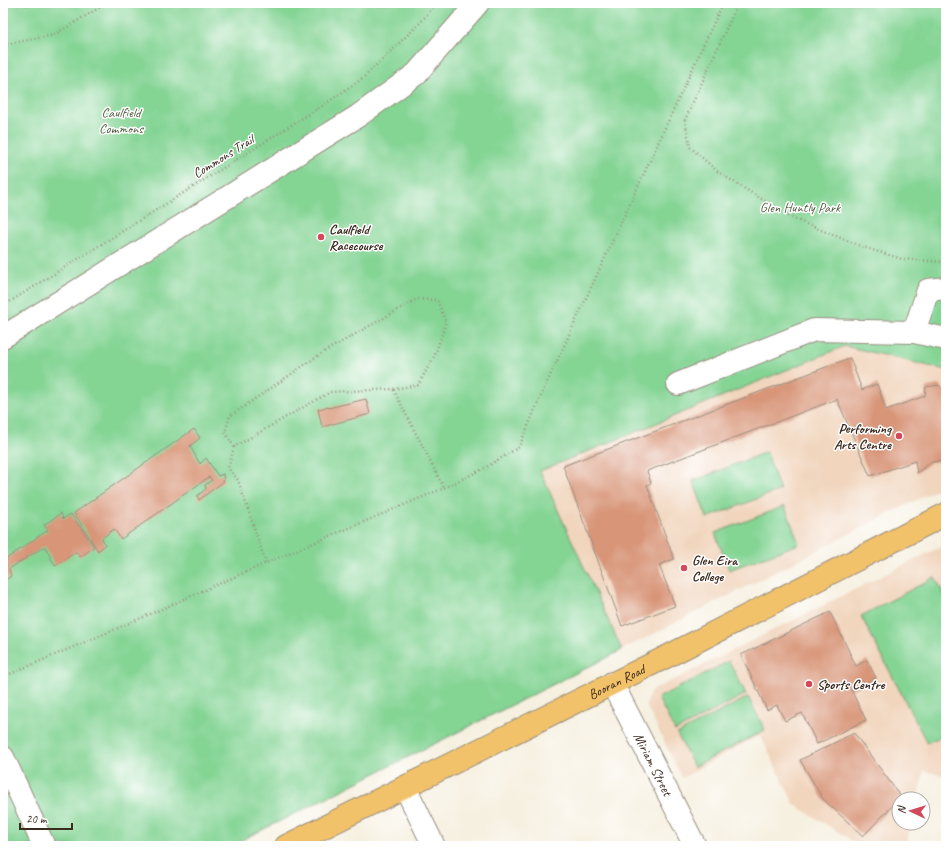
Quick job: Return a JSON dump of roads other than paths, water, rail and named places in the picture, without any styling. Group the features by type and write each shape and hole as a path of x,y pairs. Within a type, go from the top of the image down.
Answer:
{"main road":[{"name":"Booran Road","path":"286,846 672,654 946,514"}],"street":[{"path":"3,337 358,116 416,74 478,3"},
{"path":"914,332 928,290 946,288"},
{"path":"678,384 814,330 914,332 946,338"},
{"name":"Miriam Street","path":"612,683 695,846"},
{"path":"3,757 44,846"},
{"path":"405,787 434,846"}],"place":[{"name":"Caulfield Racecourse","path":"321,237"},
{"name":"Performing Arts Centre","path":"899,436"},
{"name":"Glen Eira College","path":"684,568"},
{"name":"Sports Centre","path":"809,684"}],"park label":[{"name":"Caulfield Commons","path":"121,120"},
{"name":"Glen Huntly Park","path":"800,207"}]}
